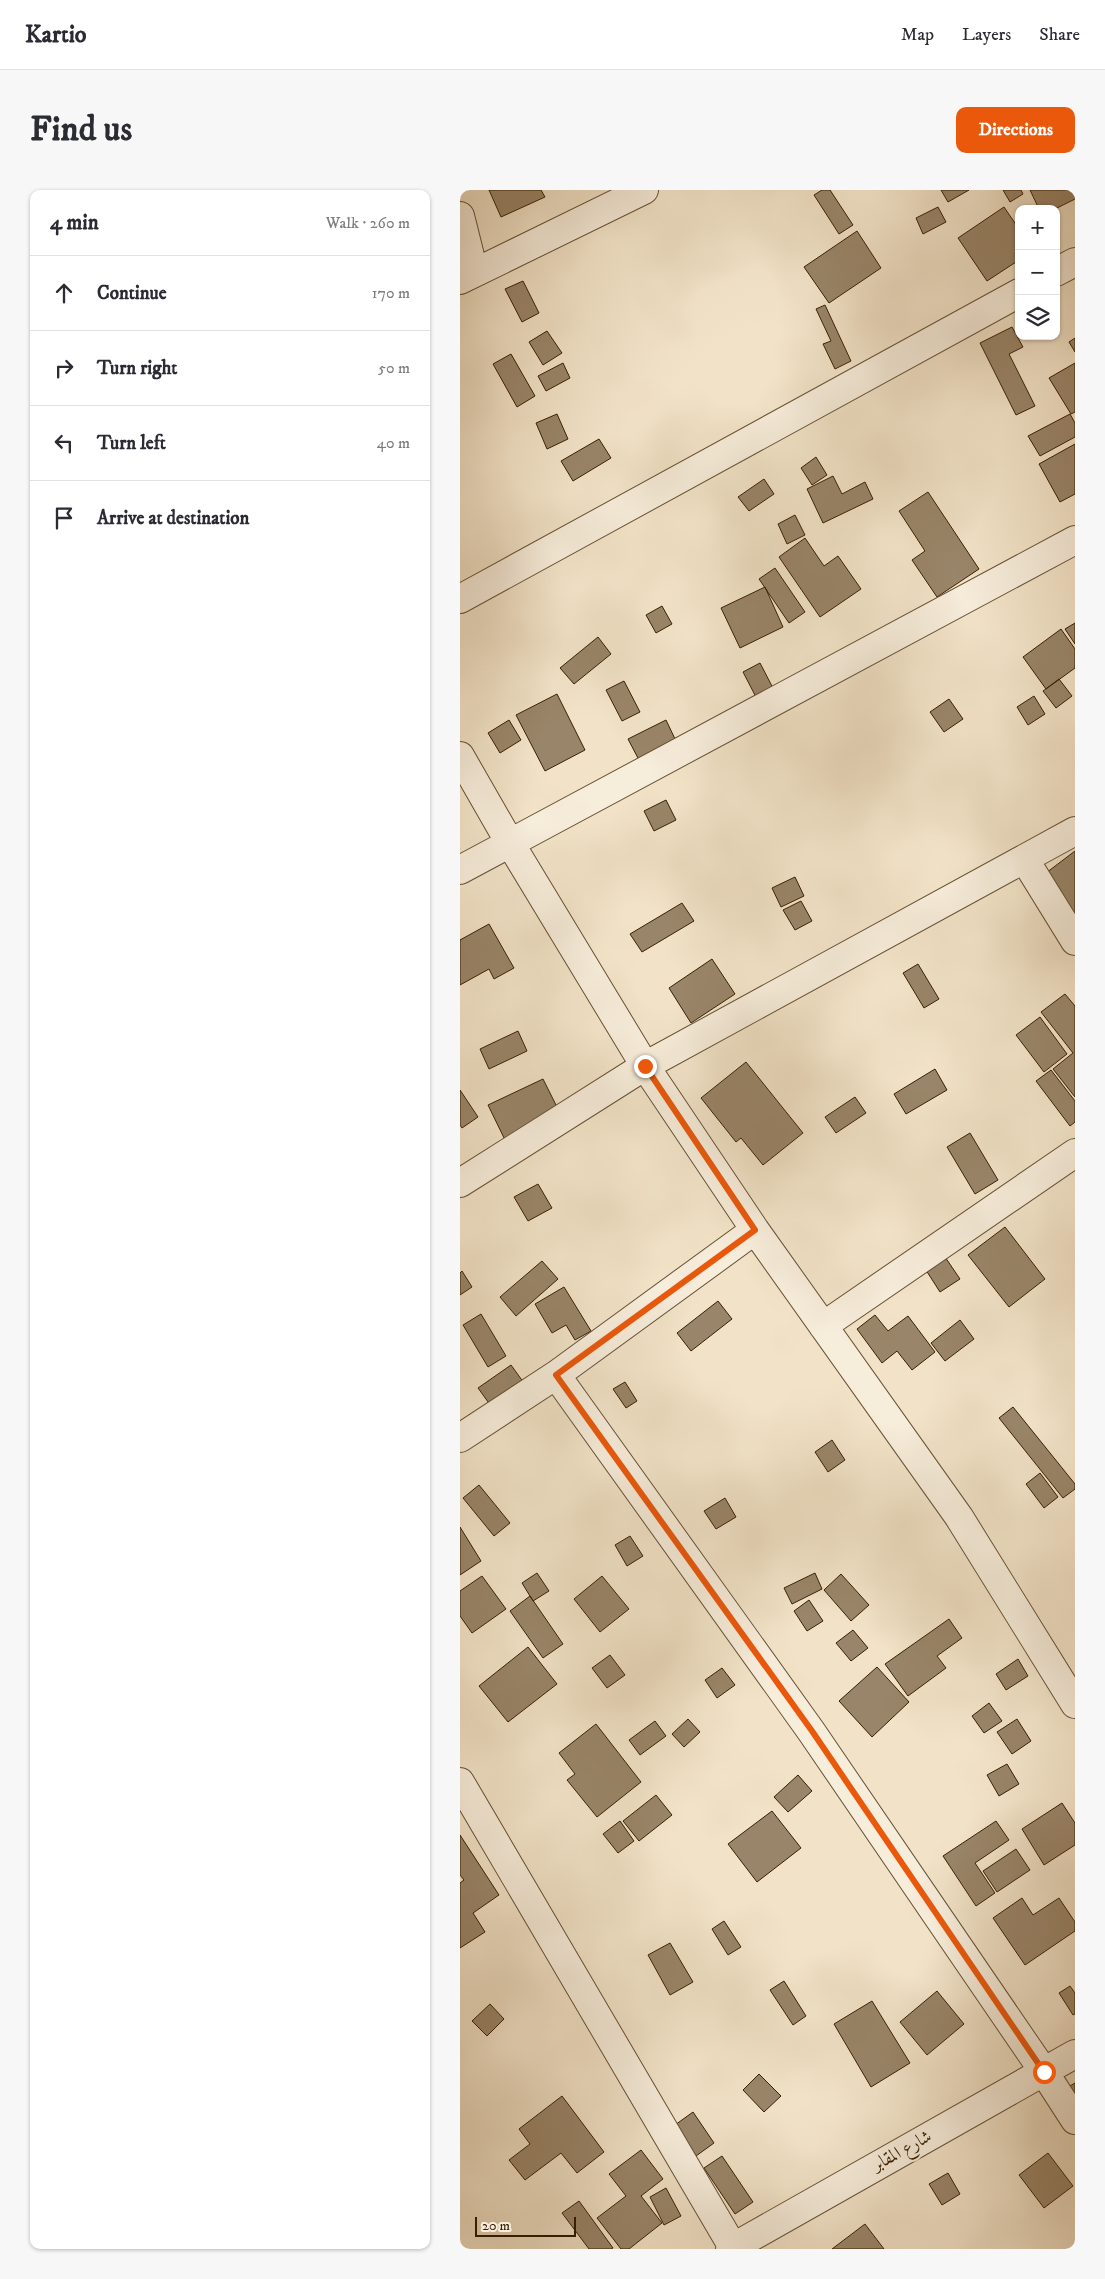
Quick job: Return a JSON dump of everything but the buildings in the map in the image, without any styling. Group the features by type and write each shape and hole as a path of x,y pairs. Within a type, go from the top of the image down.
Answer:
{"street":[{"path":"460,216 467,276 644,190"},
{"path":"1060,270 1075,262"},
{"path":"460,599 1015,295"},
{"path":"460,870 1075,540"},
{"path":"460,756 510,843 645,1066 755,1230 958,1517 1075,1704"},
{"path":"460,1183 645,1066 1075,832"},
{"path":"1025,860 1075,941"},
{"path":"823,1326 1075,1152"},
{"path":"460,1438 556,1375 755,1230"},
{"path":"556,1375 812,1731 1075,2120"},
{"path":"460,1782 732,2248"},
{"name":"شارع المقابر","path":"732,2248 1075,2054"}],"route":[{"path":"645,1066 755,1230 556,1375 812,1731 1044,2072"}]}
